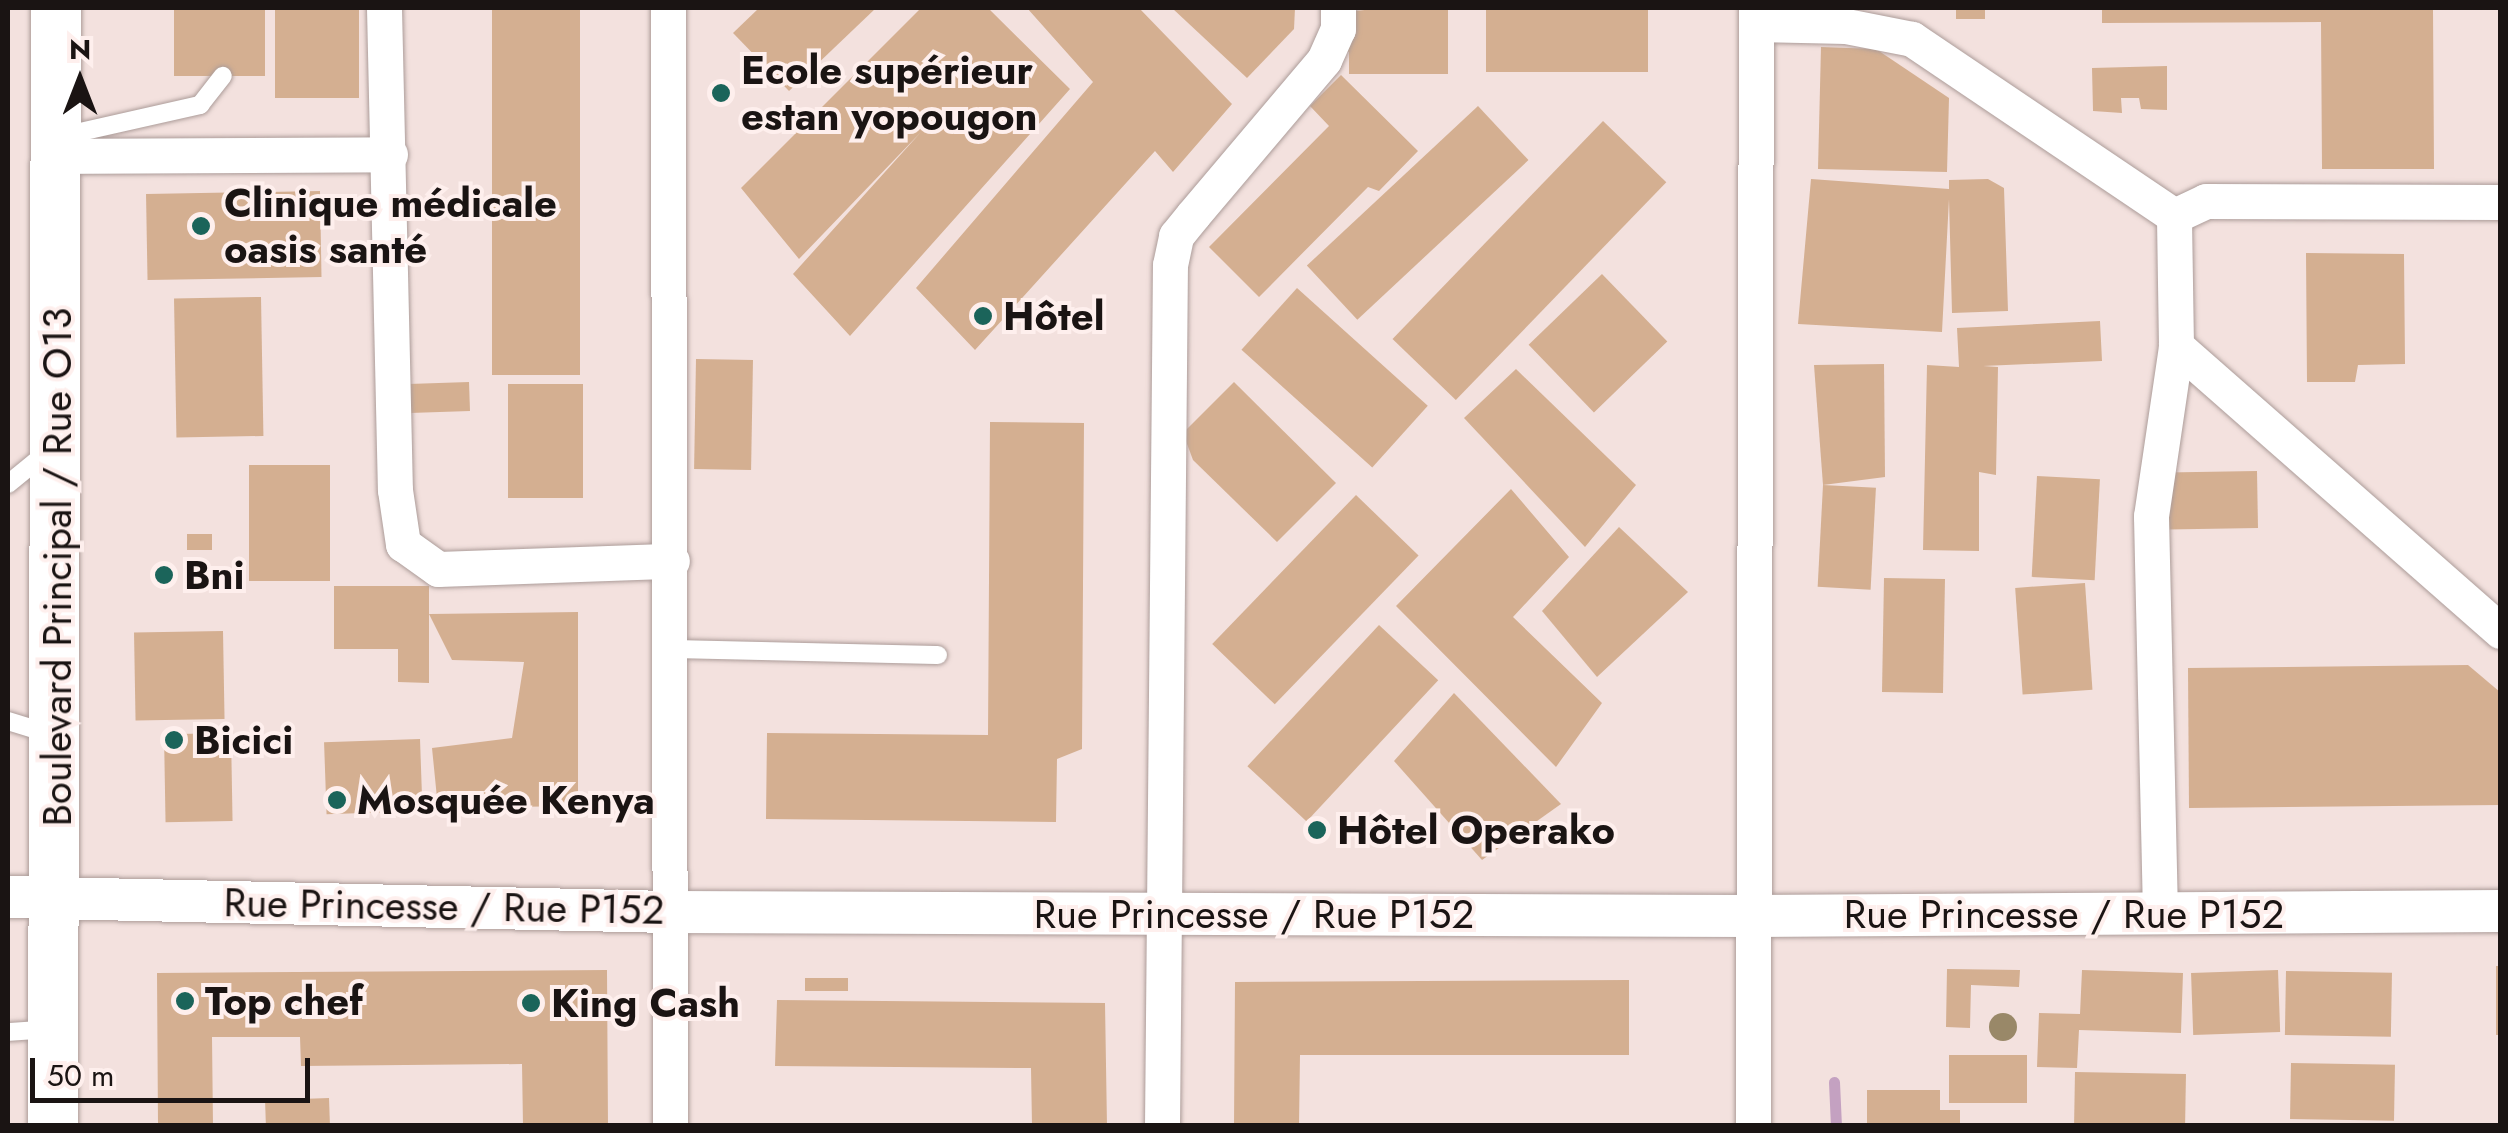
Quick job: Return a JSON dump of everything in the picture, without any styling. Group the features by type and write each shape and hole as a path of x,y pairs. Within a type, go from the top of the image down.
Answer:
{"main road":[{"name":"Boulevard Principal / Rue O13","path":"54,1126 30,1031 32,897 57,737 56,8"}],"street":[{"path":"384,8 394,490 403,544 438,569 672,561"},
{"path":"668,8 672,561 670,1126"},
{"path":"1162,1126 1160,914 1170,266 1184,226 1324,60 1338,30 1338,8"},
{"path":"1753,1126 1756,16 1846,26 1912,39 2174,216"},
{"path":"57,147 390,154"},
{"path":"2174,216 2206,201 2500,202"},
{"path":"2160,913 2151,516 2176,346 2169,257 2174,216"},
{"path":"2176,346 2500,631"},
{"name":"Rue Princesse / Rue P152","path":"32,897 669,912 1752,916 2500,911"}],"lane":[{"path":"57,147 200,105 223,76"},
{"path":"8,484 58,442"},
{"path":"672,649 938,655"},
{"path":"8,720 57,737"}],"building":[{"path":"174,8 265,8 265,76 174,76"},
{"path":"275,8 359,8 359,98 275,98"},
{"path":"492,8 580,8 580,375 492,375"},
{"path":"759,8 876,8 789,91 733,33"},
{"path":"921,8 988,8 1070,89 850,336 793,274 921,132 799,259 741,188"},
{"path":"1027,8 1139,8 1232,104 1173,172 1155,151 975,350 916,288 1093,82"},
{"path":"1172,8 1295,8 1294,29 1247,78"},
{"path":"1448,8 1448,74 1349,74 1349,52 1336,47 1347,12"},
{"path":"1486,8 1648,8 1648,72 1486,72"},
{"path":"1956,8 1985,8 1985,19 1956,19"},
{"path":"2102,8 2433,8 2434,169 2322,169 2321,22 2102,23"},
{"path":"1821,47 1876,49 1949,98 1947,172 1818,169"},
{"path":"2167,66 2167,110 2141,109 2139,98 2121,98 2122,113 2093,111 2092,68"},
{"path":"1341,75 1418,151 1379,191 1368,187 1259,297 1209,247 1329,126 1310,106"},
{"path":"1478,106 1528,160 1357,320 1307,266"},
{"path":"1603,121 1666,182 1456,400 1393,339"},
{"path":"1811,179 1949,189 1949,180 1988,179 2004,188 2008,311 1952,313 1949,199 1942,332 1798,324"},
{"path":"320,191 322,277 148,280 146,194"},
{"path":"2306,253 2404,254 2405,364 2358,365 2355,382 2307,382"},
{"path":"1602,274 1667,342 1594,412 1529,345"},
{"path":"1297,288 1428,406 1372,467 1241,350"},
{"path":"261,297 263,436 176,437 174,299"},
{"path":"2100,321 2102,361 1983,366 1998,367 1996,475 1979,472 1979,551 1923,550 1927,365 1959,367 1957,328"},
{"path":"696,359 753,360 751,470 694,469"},
{"path":"1884,364 1885,477 1823,485 1814,365"},
{"path":"1516,369 1636,485 1585,547 1464,418"},
{"path":"469,382 470,411 402,413 401,384"},
{"path":"1234,382 1336,483 1277,542 1193,460 1183,433"},
{"path":"508,384 583,384 583,498 508,498"},
{"path":"990,422 1084,423 1082,749 1057,759 1056,822 766,819 767,733 988,735"},
{"path":"249,465 330,465 330,581 249,581"},
{"path":"2257,471 2258,528 2168,530 2167,473"},
{"path":"2037,476 2100,479 2095,580 2032,577"},
{"path":"1823,485 1876,488 1871,590 1818,587"},
{"path":"1511,489 1569,557 1513,617 1602,703 1556,767 1396,606"},
{"path":"1356,495 1419,555 1275,704 1212,644"},
{"path":"1619,527 1688,592 1597,677 1542,611"},
{"path":"187,534 212,534 212,550 187,550"},
{"path":"1884,578 1945,579 1943,693 1882,692"},
{"path":"2085,583 2092,690 2023,695 2015,588"},
{"path":"334,586 429,586 429,683 398,682 398,649 334,649"},
{"path":"578,612 578,806 438,808 432,748 512,738 524,662 452,660 429,614"},
{"path":"1379,625 1438,680 1307,821 1247,766"},
{"path":"223,631 225,719 136,721 134,633"},
{"path":"2468,665 2500,692 2500,805 2189,808 2188,668"},
{"path":"1454,693 1561,804 1482,860 1394,761"},
{"path":"231,733 233,821 166,822 164,734"},
{"path":"420,739 423,811 327,814 324,742"},
{"path":"2496,966 2500,966 2500,1035 2496,1035"},
{"path":"1947,969 2020,970 2019,987 1971,985 1970,1028 1946,1027"},
{"path":"607,970 608,1126 523,1126 522,1064 301,1066 300,1037 212,1037 213,1126 158,1126 157,973"},
{"path":"2082,970 2183,973 2181,1033 2079,1030 2077,1068 2037,1067 2039,1013 2080,1014"},
{"path":"2278,970 2280,1032 2193,1035 2191,973"},
{"path":"2286,971 2392,973 2391,1037 2285,1035"},
{"path":"805,978 848,978 848,991 805,991"},
{"path":"1629,980 1629,1055 1300,1055 1299,1126 1234,1126 1235,982"},
{"path":"777,1000 1105,1003 1107,1126 1032,1126 1031,1068 775,1066"},
{"path":"1949,1055 2027,1055 2027,1103 1949,1103"},
{"path":"2291,1063 2395,1065 2394,1121 2290,1119"},
{"path":"2075,1072 2186,1074 2185,1126 2074,1126"},
{"path":"1867,1090 1940,1090 1940,1110 1960,1110 1960,1126 1867,1126"},
{"path":"329,1098 330,1126 266,1126 265,1100"}],"waterway":[{"path":"1834,1082 1836,1126"}],"place":[{"name":"Ecole supérieur estan yopougon","path":"721,93"},
{"name":"Clinique médicale oasis santé","path":"201,226"},
{"name":"Hôtel","path":"983,316"},
{"name":"Bni","path":"164,575"},
{"name":"Bicici","path":"174,740"},
{"name":"Mosquée Kenya","path":"337,800"},
{"name":"Hôtel Operako","path":"1317,830"},
{"name":"Top chef","path":"185,1001"},
{"name":"King Cash","path":"531,1003"}]}
